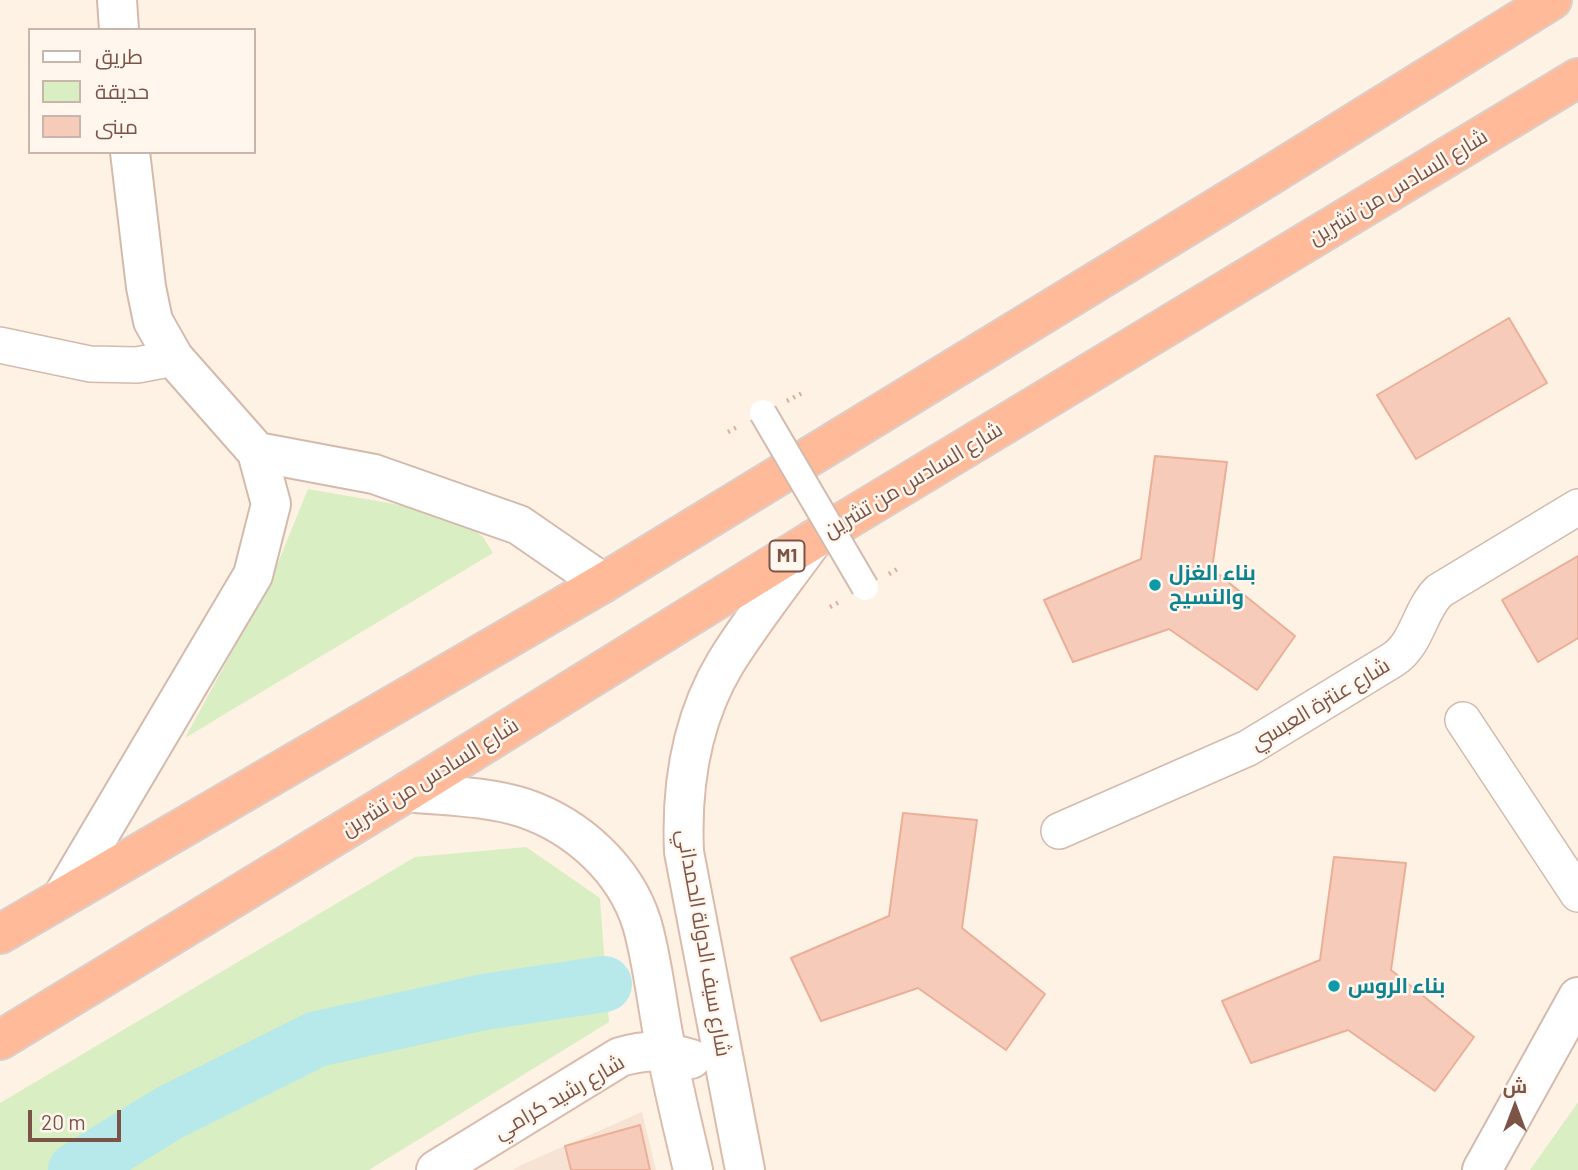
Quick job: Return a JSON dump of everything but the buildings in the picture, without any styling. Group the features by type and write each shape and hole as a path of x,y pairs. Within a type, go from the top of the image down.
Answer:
{"highway":[{"path":"0,934 603,583 1552,0"},
{"name":"شارع السادس من تشرين","path":"0,1040 813,540 1578,78"}],"main road":[{"path":"117,0 119,28"},
{"path":"63,896 253,575 271,504 257,452 174,358 153,321 146,287 130,154"},
{"path":"257,452 374,474 519,525 603,583"},
{"name":"شارع سيف الدولة الحمداني","path":"745,1170 684,852 683,819 687,775 699,721 726,662 813,540"},
{"path":"407,792 494,801 522,807 549,818 574,833 615,873 631,897 642,924 666,1052 693,1170"},
{"path":"1482,1170 1578,997"},
{"name":"شارع رشيد كرامي","path":"436,1170 620,1058 645,1050 666,1052 701,1062 727,1077"}],"street":[{"path":"0,345 90,364 137,365 174,358"},
{"path":"763,414 865,587"},
{"name":"شارع عنترة العبسي","path":"1059,831 1248,748 1394,659 1408,646 1424,611 1439,591 1578,507"},
{"path":"1463,720 1578,894"}],"shaded area":[{"path":"642,1112 656,1170 513,1170 521,1165"}],"green space":[{"path":"308,489 400,505 461,521 483,537 493,553 185,738 271,580"},
{"path":"526,847 600,898 609,1022 369,1170 0,1170 0,1103 415,857"},
{"path":"1578,1102 1578,1170 1530,1170 1576,1105"}],"waterway":[{"path":"76,1170 169,1113 317,1039 484,1002 604,984"}],"place":[{"name":"بناء الغزل والنسيج","path":"1155,585"},
{"name":"بناء الروس","path":"1334,986"}]}
